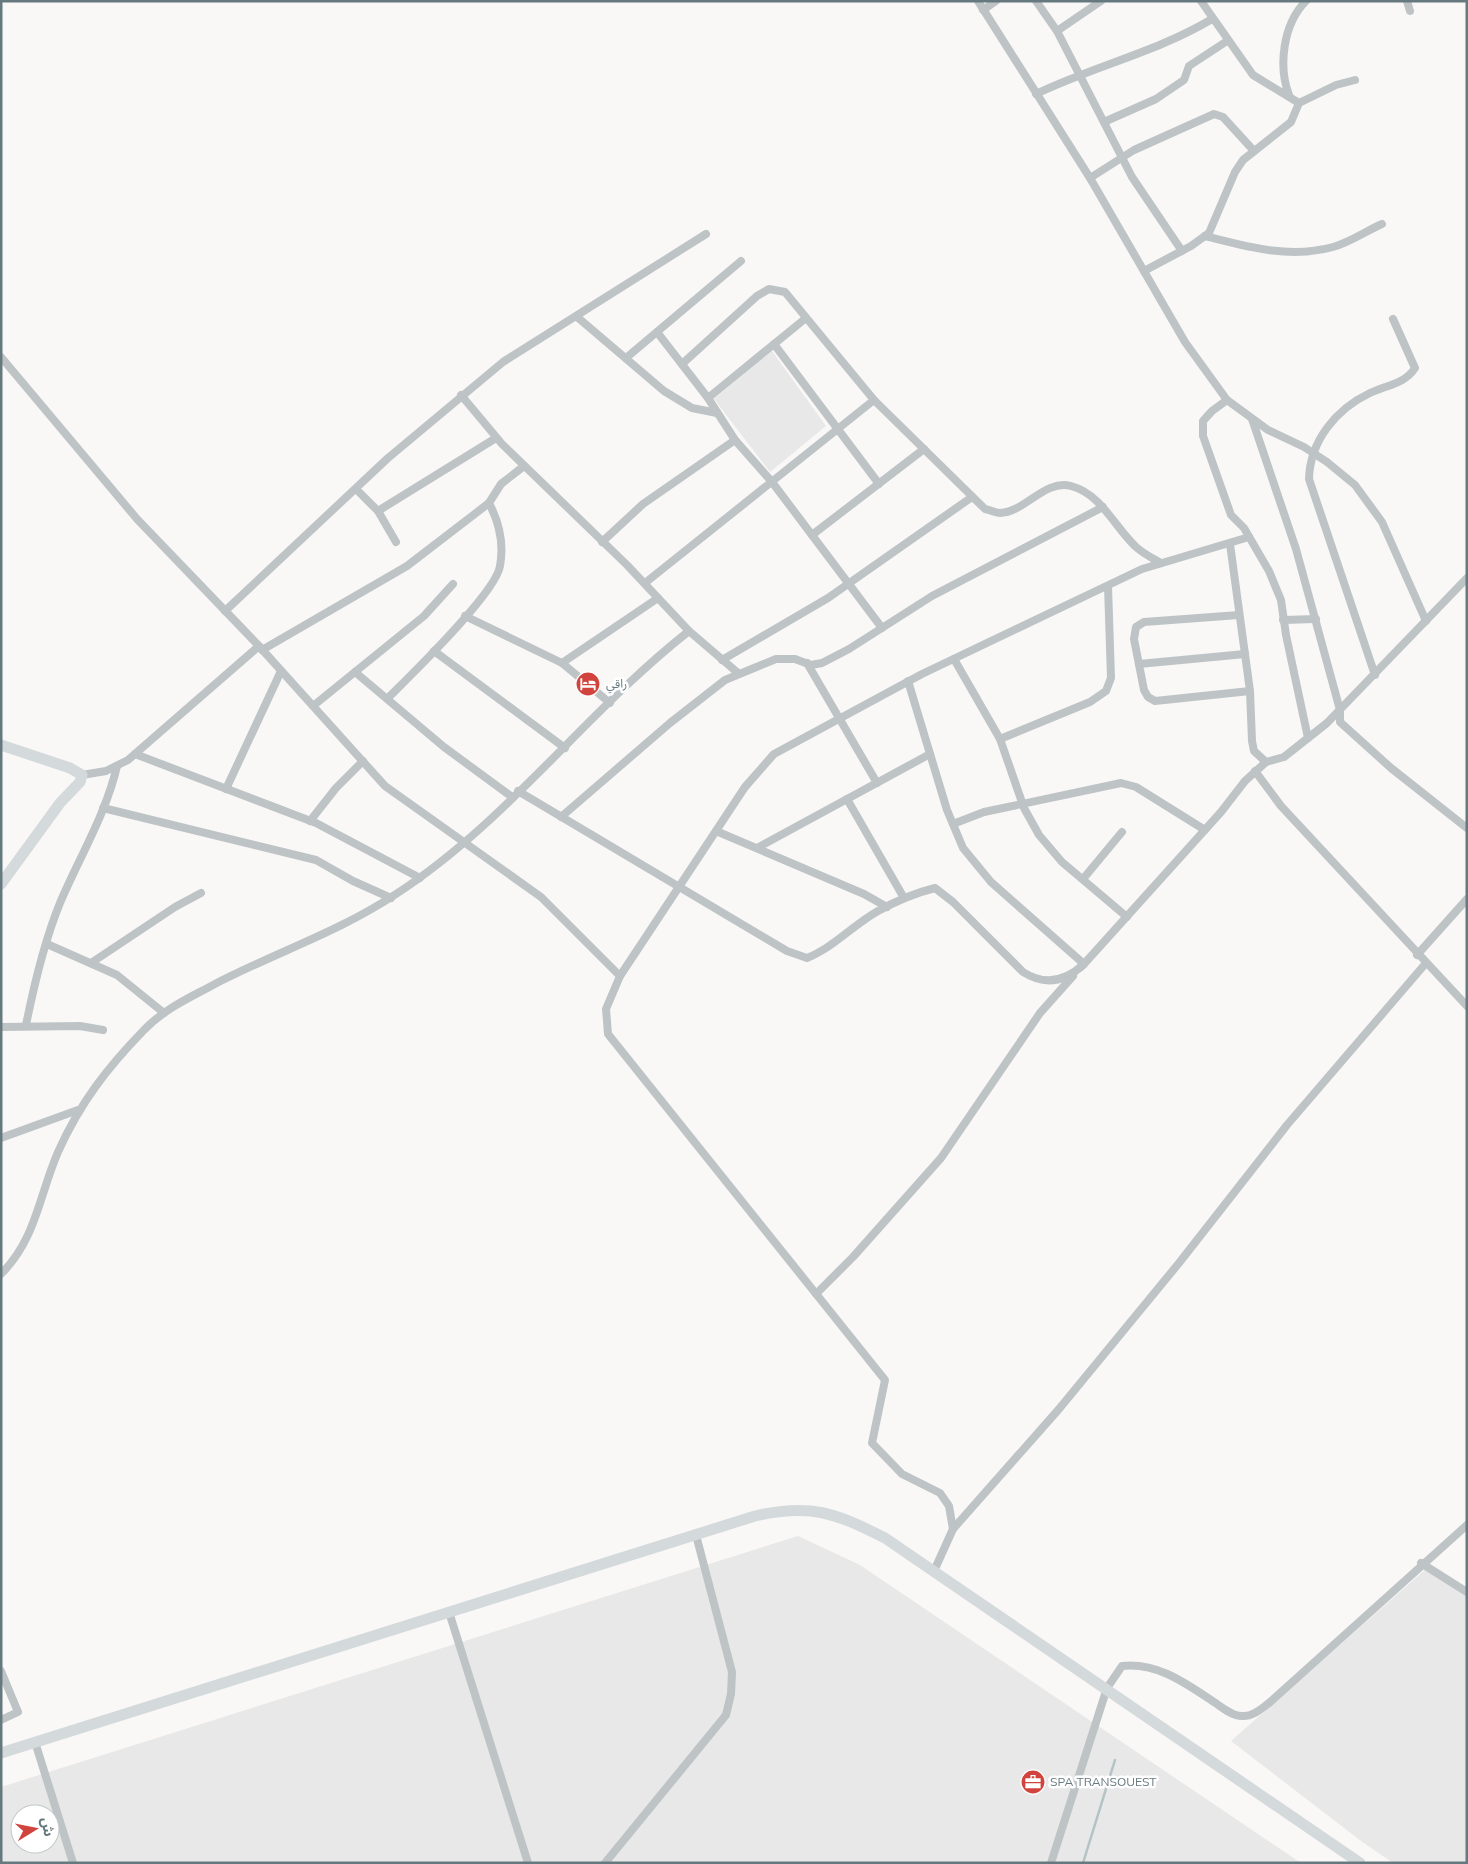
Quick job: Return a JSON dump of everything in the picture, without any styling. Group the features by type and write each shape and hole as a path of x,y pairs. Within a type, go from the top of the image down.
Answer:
{"street":[{"path":"978,1 1090,178 1186,342 1227,400 1252,420 1312,452 1355,485 1382,522 1426,621"},
{"path":"983,10 996,1"},
{"path":"1036,1 1057,31 1122,157 1182,251"},
{"path":"1057,31 1101,1"},
{"path":"1289,95 1283,74 1282,55 1296,17 1306,1"},
{"path":"1406,1 1410,10"},
{"path":"1204,2 1227,41 1253,75 1265,84 1289,95 1299,103"},
{"path":"1036,94 1080,74 1147,50 1212,18"},
{"path":"1104,122 1156,99 1184,80 1189,66 1227,41"},
{"path":"1144,271 1182,251 1209,233 1235,172 1243,160 1254,150 1274,138 1291,122 1299,103 1336,85 1356,80"},
{"path":"1090,178 1122,157 1214,114 1223,118 1254,150"},
{"path":"1205,236 1264,251 1298,253 1334,247 1382,224"},
{"path":"225,611 356,489 461,395 503,362 706,234"},
{"path":"626,358 741,261"},
{"path":"682,364 757,296 769,290 785,292 874,400 985,509 999,513 1012,510 1057,486 1070,485 1096,500 1135,547 1161,563"},
{"path":"576,316 664,391 692,408 717,414"},
{"path":"708,398 806,318"},
{"path":"1375,675 1309,479 1312,452 1322,433 1343,410 1369,393 1409,378 1416,368 1393,319"},
{"path":"657,332 708,398 735,440 772,482 882,628"},
{"path":"774,344 879,484"},
{"path":"1,357 137,519 260,648 385,786 541,897 620,976"},
{"path":"461,395 496,438 689,631 738,673"},
{"path":"644,584 874,400"},
{"path":"1227,400 1212,411 1203,421 1203,436 1231,515 1244,528 1269,571 1281,600 1308,738"},
{"path":"1252,420 1296,549 1340,710 1340,722 1391,768 1467,828"},
{"path":"378,510 496,438"},
{"path":"602,542 643,504 735,440"},
{"path":"812,535 924,449"},
{"path":"1,745 70,768 82,775 106,771 117,766 135,754 260,648 407,566 489,503 501,484 524,466"},
{"path":"356,489 378,510 396,542"},
{"path":"722,660 828,598 972,497"},
{"path":"388,699 465,616 489,586 500,568 498,521 489,503"},
{"path":"561,817 670,723 725,680 738,673 776,659 794,659 807,663 822,663 932,596 1103,507"},
{"path":"953,1529 949,1506 940,1493 902,1474 872,1443 886,1380 608,1034 606,1009 620,976 716,830 745,787 774,754 908,681 1108,586 1161,563 1249,537"},
{"path":"1230,544 1250,691 1252,741 1254,751 1266,762"},
{"path":"816,1294 853,1257 941,1158 1040,1013 1205,830 1255,771 1266,762 1284,757 1340,710 1467,578"},
{"path":"312,706 424,616 453,584"},
{"path":"1000,739 1090,702 1106,691 1111,678 1108,586"},
{"path":"562,663 658,598"},
{"path":"1239,615 1144,622 1136,627 1134,639 1144,690 1155,702 1250,691"},
{"path":"465,616 562,663 610,703"},
{"path":"1284,620 1316,619"},
{"path":"1,1274 14,1261 36,1220 57,1155 78,1110 110,1065 147,1026 172,1006 231,976 352,922 420,878 466,843 518,791 565,748 650,662 689,631"},
{"path":"434,651 565,748"},
{"path":"1139,664 1245,654"},
{"path":"954,659 1000,739 1023,803 1039,835 1062,862 1127,916"},
{"path":"807,663 877,783"},
{"path":"226,789 281,671"},
{"path":"355,672 444,747 512,797"},
{"path":"908,681 953,824 963,848 991,882 1084,964"},
{"path":"135,754 310,821 420,878"},
{"path":"757,848 930,754"},
{"path":"310,821 336,788 363,761"},
{"path":"26,1025 33,988 59,905 110,794 117,766"},
{"path":"1255,771 1281,806 1467,1006"},
{"path":"1,884 60,803 80,782 82,775"},
{"path":"953,824 984,812 1121,783 1136,787 1205,830"},
{"path":"518,791 787,951 807,958 828,947 887,907 904,898 935,888 953,902 1023,972 1034,979 1051,982 1064,979 1084,964"},
{"path":"848,799 904,898"},
{"path":"104,808 316,860 353,881 391,898"},
{"path":"716,830 864,894 887,907"},
{"path":"1083,879 1122,832"},
{"path":"91,963 175,907 201,893"},
{"path":"1417,954 1467,899"},
{"path":"47,944 118,975 164,1013"},
{"path":"934,1571 953,1529 1059,1409 1179,1263 1287,1125 1426,963"},
{"path":"1,1027 26,1025 80,1026 103,1030"},
{"path":"1,1138 78,1110"},
{"path":"1,1752 696,1535 777,1511 812,1510 832,1514 877,1534 1107,1688 1360,1863"},
{"path":"1051,1863 1107,1688 1122,1666 1133,1664 1157,1668 1228,1711 1243,1716 1250,1714 1269,1703 1421,1563 1467,1525"},
{"path":"606,1863 726,1715 731,1694 732,1672 696,1535"},
{"path":"1421,1563 1467,1592"},
{"path":"449,1612 528,1863"},
{"path":"1,1671 18,1712 1,1720"},
{"path":"35,1742 73,1863"}],"shaded area":[{"path":"772,351 826,426 770,472 714,399"},
{"path":"798,1536 860,1565 1301,1863 1,1863 1,1787"},
{"path":"1427,1568 1467,1594 1467,1863 1393,1863 1361,1841 1231,1741"}],"waterway":[{"path":"1083,1863 1115,1760"}],"place":[{"name":"راقي","path":"588,684"},
{"name":"SPA TRANSOUEST","path":"1033,1782"}]}
